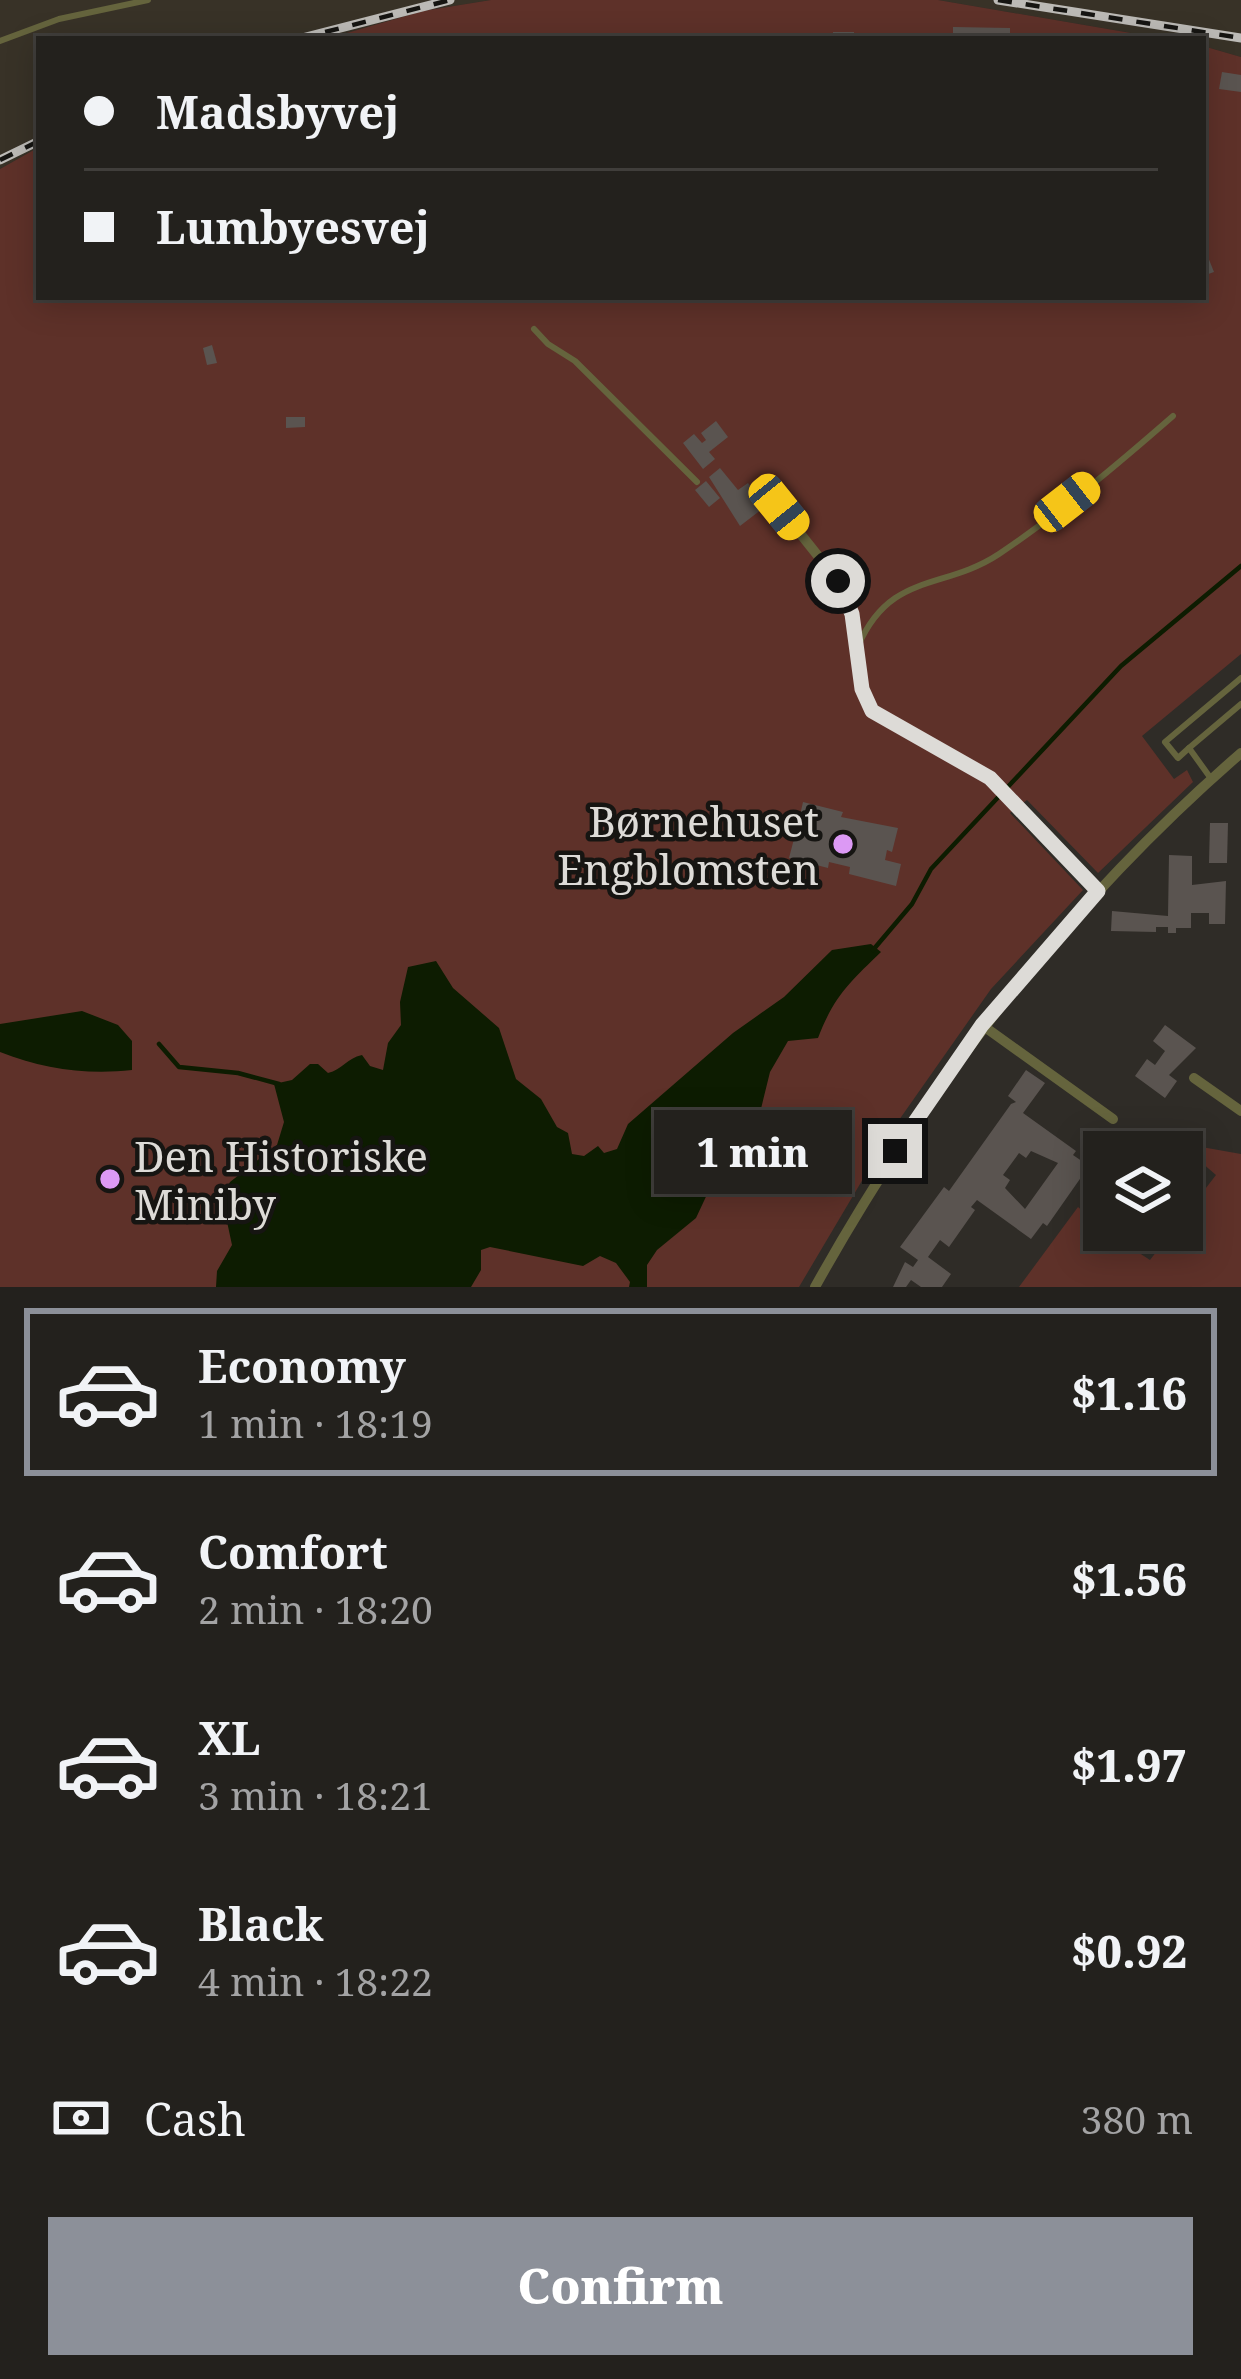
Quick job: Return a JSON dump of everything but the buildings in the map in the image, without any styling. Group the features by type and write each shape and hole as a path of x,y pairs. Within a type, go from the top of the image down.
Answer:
{"street":[{"path":"779,507 838,581 852,614 862,689 872,711 990,778 1098,891"},
{"path":"815,1287 895,1151 982,1025 1098,891 1238,760"},
{"path":"982,1025 1113,1119"},
{"path":"1193,1078 1241,1111"}],"lane":[{"path":"0,41 59,20 148,0"},
{"path":"534,329 575,361 698,482"},
{"path":"857,647 867,625 891,600 918,583 994,557 1173,416"},
{"path":"1241,678 1165,742 1178,758 1241,704"},
{"path":"1189,748 1212,780"}],"shaded area":[{"path":"0,0 491,0 423,11 336,36 36,36 36,149 0,169"},
{"path":"491,0 938,0 1148,36 336,36 423,11"},
{"path":"938,0 1241,0 1241,57 1206,47 1206,36 1148,36"},
{"path":"1206,47 1241,57 1241,654 1142,736 1174,779 1187,770 1193,782 1098,873 1027,800 1010,813 1083,890 991,989 892,1130 799,1287 0,1287 0,169 36,149 36,300 1206,300"},
{"path":"871,944 881,952 844,990 818,1038 788,1041 770,1072 755,1133 718,1171 696,1218 657,1250 647,1265 647,1287 629,1287 616,1263 600,1256 583,1266 490,1247 481,1250 481,1270 471,1287 216,1287 217,1271 232,1245 222,1198 230,1182 277,1145 284,1122 274,1084 292,1080 310,1064 328,1073 362,1055 370,1066 383,1070 388,1043 401,1025 400,1002 408,967 436,961 453,988 499,1028 516,1079 541,1099 557,1127 568,1133 572,1154 584,1156 598,1146 604,1153 617,1149 628,1124 733,1033 784,997 832,950"},
{"path":"82,1011 118,1025 132,1041 132,1070 65,1069 0,1052 0,1024"},
{"path":"1203,1147 1241,1154 1241,1287 1019,1287 1078,1207 1083,1211 1083,1251 1136,1251 1150,1260 1157,1251 1203,1251 1203,1192 1216,1175 1203,1164"}],"waterway":[{"path":"873,950 912,904 931,869 1121,666 1241,566"},
{"path":"159,1044 179,1067 238,1073 279,1084"}],"railway":[{"path":"310,36 450,0"},
{"path":"998,0 1241,38"},
{"path":"0,160 36,142"}],"place":[{"name":"Børnehuset Engblomsten","path":"843,844"},
{"name":"Den Historiske Miniby","path":"110,1179"}],"route":[{"path":"838,581 856,629 862,689 872,711 990,778 1098,891 982,1025 895,1151"}]}
